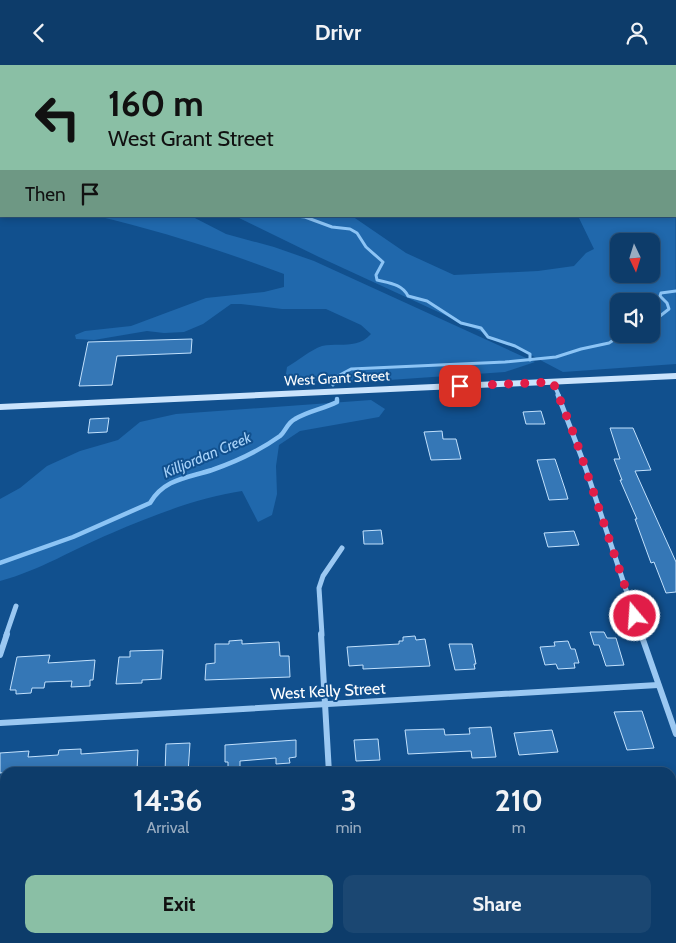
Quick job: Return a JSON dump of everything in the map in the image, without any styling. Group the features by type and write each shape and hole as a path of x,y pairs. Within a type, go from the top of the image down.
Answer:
{"main road":[{"name":"West Grant Street","path":"0,407 676,376"}],"street":[{"path":"553,382 575,437 676,734"},
{"path":"329,767 320,588 323,576 342,548"},
{"path":"0,655 16,606"},
{"name":"West Kelly Street","path":"0,723 658,685"}],"shaded area":[{"path":"101,217 193,217 226,234 274,247 314,261 535,362 505,372 360,382 285,380 287,367 313,350 328,345 354,344 366,339 371,334 361,325 326,309 282,309 241,304 231,304 203,324 184,332 164,333 147,331 94,340 76,339 75,335 85,331 131,326 206,298 264,292 284,287 284,274 238,257 145,228"},
{"path":"237,217 353,217 406,253 454,275 538,271 574,266 586,253 594,249 578,217 675,217 676,364 563,372 525,352"},
{"path":"371,400 385,409 379,417 300,431 279,445 276,466 277,494 272,515 258,522 242,491 226,494 193,502 143,520 29,571 0,581 0,499 20,488 47,466 80,451 118,440 140,422 176,414"}],"building":[{"path":"192,339 191,353 117,356 112,385 79,386 88,342"},
{"path":"541,411 545,424 526,424 523,412"},
{"path":"109,418 107,432 88,433 90,419"},
{"path":"610,428 633,428 651,470 635,471 676,562 676,592 666,593 654,562 651,563 635,519 637,519 620,480 622,480 614,459 620,459"},
{"path":"442,431 443,439 456,439 461,459 431,460 424,432"},
{"path":"555,459 568,499 549,500 537,460"},
{"path":"381,530 383,544 364,544 363,531"},
{"path":"574,531 579,545 548,547 544,533"},
{"path":"590,632 604,632 607,638 616,638 624,665 606,666 599,645 594,645"},
{"path":"415,636 416,640 425,639 430,666 363,669 363,665 349,666 347,647 399,644 399,641 403,641 403,637"},
{"path":"242,640 242,644 279,642 280,656 289,656 290,677 205,680 206,664 215,663 215,644 229,644 229,641"},
{"path":"568,641 571,649 575,649 579,663 574,663 575,668 558,669 556,664 545,665 540,647 555,646 554,642"},
{"path":"449,644 472,644 476,664 474,664 475,669 455,670"},
{"path":"163,650 161,679 142,680 142,683 116,684 119,657 130,657 130,651"},
{"path":"50,655 48,663 95,660 93,680 90,680 90,686 71,687 72,681 45,682 44,688 32,688 31,693 16,694 16,690 10,690 17,657"},
{"path":"642,711 654,748 627,750 614,712"},
{"path":"491,727 496,757 472,758 471,751 408,754 405,730 444,729 445,735 470,734 469,728"},
{"path":"552,730 558,752 519,755 514,733"},
{"path":"378,739 380,760 356,761 354,740"},
{"path":"296,740 296,757 289,758 290,763 276,764 276,758 240,761 240,767 228,767 228,762 225,762 225,745"},
{"path":"190,743 188,767 165,767 166,744"},
{"path":"81,749 81,754 138,750 137,767 0,767 0,753 29,751 28,757 58,755 59,750"}],"waterway":[{"path":"305,217 332,227 350,229 357,233 366,247 383,262 376,275 377,280 399,286 408,296 427,301 461,323 481,328 488,337 515,346 530,354 530,360"},
{"name":"Killjordan Creek","path":"660,296 661,293 676,291"},
{"name":"Killjordan Creek","path":"660,296 667,303 669,309 660,316"},
{"name":"Killjordan Creek","path":"530,360 556,357 610,342"},
{"name":"Killjordan Creek","path":"333,385 336,377 351,369 530,360"},
{"name":"Killjordan Creek","path":"0,563 73,537 150,503 169,484 221,467 247,456 280,436 292,421 337,402 337,399"}],"route":[{"path":"460,386 553,382 575,437 635,616"}]}
